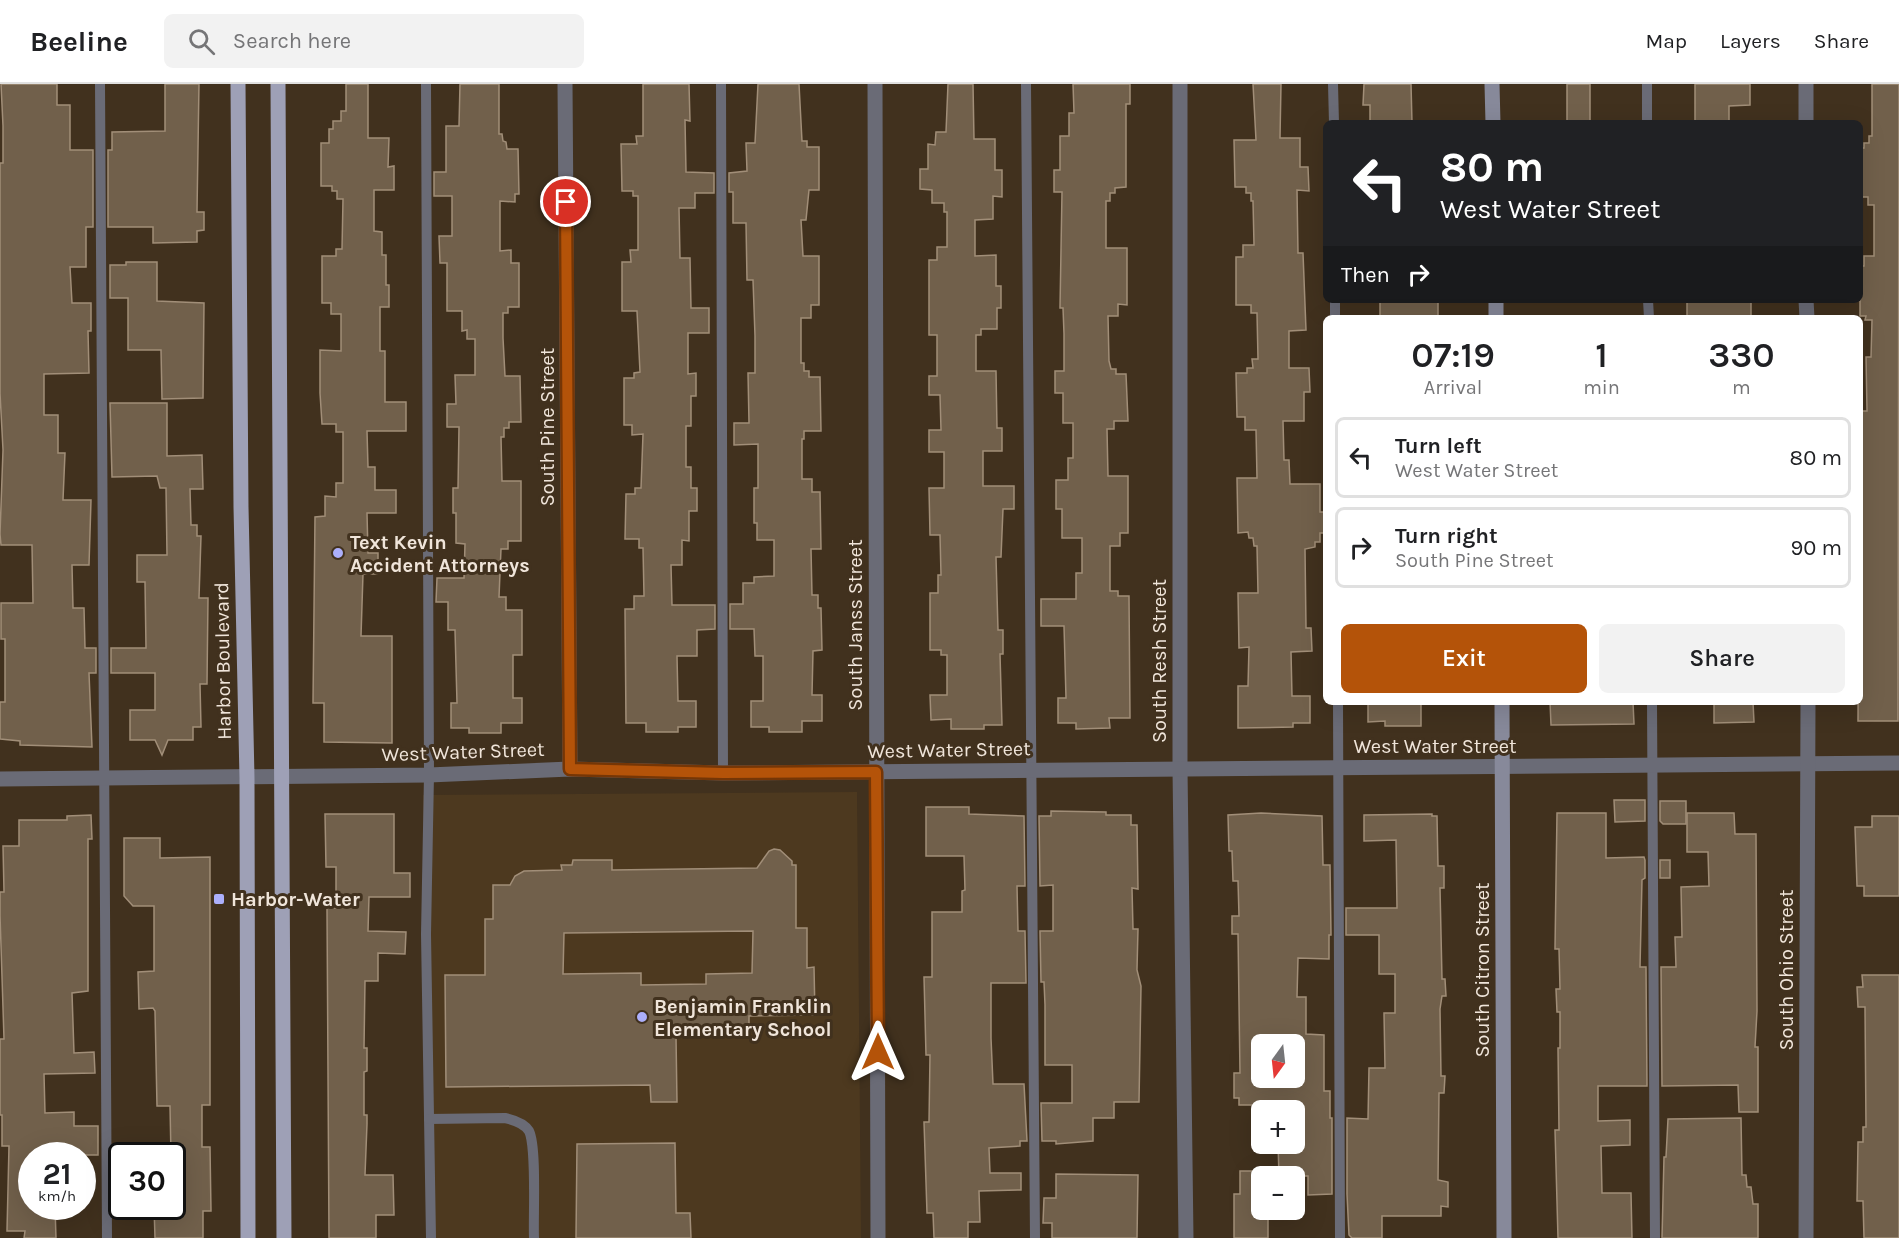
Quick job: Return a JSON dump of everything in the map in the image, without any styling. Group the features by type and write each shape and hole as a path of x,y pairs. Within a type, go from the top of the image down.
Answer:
{"main road":[{"name":"Harbor Boulevard","path":"238,84 241,507 247,778 248,1238"},
{"path":"278,84 284,1238"}],"street":[{"name":"South Pine Street","path":"565,84 570,769"},
{"name":"South Janss Street","path":"874,84 878,1238"},
{"name":"South Resh Street","path":"1180,84 1180,769 1186,1238"},
{"path":"1492,84 1493,120"},
{"path":"1806,84 1806,120"},
{"name":"South Citron Street","path":"1502,705 1504,1238"},
{"name":"South Ohio Street","path":"1806,1238 1808,705"},
{"name":"West Water Street","path":"0,779 282,778 570,769 723,773 1899,763"}],"lane":[{"path":"100,84 106,1238"},
{"path":"426,84 429,775 426,934 431,1238"},
{"path":"721,84 723,773"},
{"path":"1026,84 1035,1238"},
{"path":"1333,84 1334,120"},
{"path":"1647,84 1647,120"},
{"path":"1338,705 1340,1238"},
{"path":"1652,705 1655,1238"},
{"path":"429,1119 505,1118 517,1121 526,1128 530,1133 532,1149 534,1238"}],"shaded area":[{"name":"Benjamin Franklin Elementary School","path":"857,792 861,1238 427,1238 423,795"}],"building":[{"path":"1,84 57,84 57,105 70,105 70,150 93,150 93,227 86,227 86,267 70,267 72,303 91,303 91,331 88,331 89,373 44,374 44,415 58,415 58,453 65,453 63,500 91,500 89,565 72,565 73,608 84,608 85,648 96,648 96,673 89,673 92,747 20,745 20,741 0,739 0,702 5,702 5,639 1,639 1,603 33,603 32,545 1,545 0,534 3,450 0,393 0,163 3,163"},
{"path":"165,84 199,84 197,212 204,212 204,230 197,231 197,242 153,243 153,227 108,227 108,150 112,150 112,132 165,131"},
{"path":"346,84 368,84 368,138 389,138 388,167 394,166 394,190 374,190 374,231 382,232 382,255 386,255 386,285 389,285 389,307 380,307 380,351 385,351 385,402 406,402 406,431 367,431 368,467 375,467 375,490 396,490 396,513 367,513 368,553 378,553 378,574 363,574 361,636 392,636 392,743 324,742 324,703 313,703 315,517 325,516 325,496 336,497 336,483 343,483 343,432 336,432 336,424 322,424 320,350 341,351 341,314 331,314 331,303 322,303 322,256 336,256 336,249 342,249 343,199 337,199 337,191 332,191 332,186 321,186 321,143 329,143 329,129 333,129 333,121 341,121 341,111 346,111"},
{"path":"460,84 499,84 499,134 502,134 507,149 518,149 519,194 515,194 515,202 500,201 500,251 511,250 511,263 519,263 519,307 508,307 508,313 503,313 503,338 505,376 520,376 521,422 509,422 509,428 504,428 504,437 501,437 502,481 521,481 521,541 508,541 508,549 501,549 499,597 506,597 506,610 522,610 522,655 513,655 513,698 522,698 522,723 501,723 501,733 469,733 469,728 451,728 451,703 457,703 455,630 448,630 448,602 436,602 437,578 464,578 465,544 456,543 456,513 453,513 453,488 458,488 459,427 447,427 447,404 456,404 455,375 475,375 475,339 467,339 467,330 462,331 462,311 447,311 447,263 440,263 439,236 452,236 452,196 434,196 434,172 446,172 446,126 459,126"},
{"path":"643,84 689,84 690,121 685,120 686,172 714,173 714,193 695,193 695,208 679,208 680,258 690,258 691,308 709,308 709,333 688,333 688,374 696,373 696,396 691,396 691,426 686,426 686,467 691,467 691,488 697,488 697,511 689,511 689,541 682,540 682,565 671,565 672,605 715,605 715,629 697,630 697,656 677,656 678,701 696,701 696,727 678,727 678,732 646,732 646,723 626,723 625,609 634,609 634,596 644,596 643,548 639,548 639,539 625,539 626,494 635,494 635,488 641,488 643,434 632,435 632,425 624,425 624,378 634,378 634,373 640,372 637,311 622,311 622,262 631,262 630,250 638,250 638,196 633,196 633,191 622,191 621,144 637,144 636,136 643,136"},
{"path":"758,84 799,84 802,141 807,141 807,147 819,147 819,190 809,190 806,220 801,220 803,256 819,256 819,305 811,305 811,318 801,318 801,363 804,363 804,371 809,371 809,377 820,377 821,431 804,431 802,479 812,479 812,492 820,492 821,549 811,549 812,595 818,595 818,608 821,608 822,650 813,651 812,695 822,695 822,721 802,721 802,732 769,732 769,727 751,727 751,701 763,701 763,656 755,656 754,629 730,629 730,604 743,604 743,583 754,583 754,577 774,576 774,540 757,540 757,523 754,523 754,488 758,488 758,444 734,445 734,423 749,423 748,373 755,373 755,336 753,280 747,280 746,223 733,223 733,192 729,192 729,173 747,171 746,143 755,143"},
{"path":"948,84 973,84 974,139 995,139 995,170 1002,170 1002,197 993,196 993,219 975,220 975,256 996,255 996,286 1001,286 1001,308 997,308 997,329 981,329 981,335 976,335 976,371 996,371 997,428 1002,428 1002,451 983,451 983,486 1014,486 1014,509 1003,509 1001,557 996,557 998,630 1003,630 1003,654 1000,654 1002,725 984,725 984,729 951,729 951,719 931,720 930,695 947,695 947,655 941,655 941,650 930,650 930,593 938,593 938,575 941,575 940,535 930,535 929,488 944,488 944,452 929,452 929,430 941,430 940,395 929,395 929,376 937,376 937,335 929,335 929,260 937,260 937,247 947,247 947,212 944,212 944,203 932,203 932,190 920,189 920,169 928,169 928,144 935,145 936,132 946,132"},
{"path":"1073,84 1130,84 1130,104 1126,104 1126,187 1115,188 1115,193 1110,193 1110,201 1106,201 1106,248 1127,248 1127,305 1118,304 1118,316 1108,316 1109,361 1111,369 1116,369 1116,374 1126,374 1128,421 1114,421 1114,429 1107,429 1108,476 1128,476 1128,533 1120,533 1120,546 1110,546 1110,591 1118,591 1118,596 1129,596 1130,718 1109,718 1110,728 1076,729 1076,723 1058,723 1058,698 1066,698 1064,626 1041,626 1041,599 1076,599 1076,573 1082,573 1082,538 1062,538 1062,509 1056,509 1056,480 1068,480 1068,458 1073,458 1073,423 1063,423 1063,393 1055,393 1055,371 1064,371 1064,334 1063,308 1060,308 1062,192 1054,192 1054,170 1060,170 1060,136 1069,136 1069,113 1074,113"},
{"path":"1253,84 1281,84 1280,138 1300,138 1300,167 1308,167 1309,191 1297,190 1298,253 1303,253 1306,330 1289,331 1289,368 1309,368 1310,392 1304,392 1304,421 1283,421 1284,460 1289,460 1290,484 1320,484 1323,533 1320,533 1320,542 1315,542 1315,547 1305,549 1306,628 1311,628 1312,651 1291,652 1292,696 1310,696 1310,723 1293,723 1293,727 1238,728 1238,686 1248,686 1249,647 1239,648 1238,593 1258,593 1257,546 1254,546 1253,538 1249,538 1248,532 1238,533 1237,478 1257,478 1256,430 1245,430 1245,417 1237,417 1236,373 1247,373 1247,368 1253,368 1252,359 1258,359 1257,313 1251,313 1251,305 1236,305 1236,257 1243,257 1243,245 1254,245 1251,193 1246,193 1246,187 1235,187 1234,140 1256,140"},
{"path":"1364,84 1411,84 1412,120 1370,120 1370,105 1363,105"},
{"path":"1567,84 1590,84 1590,120 1567,120"},
{"path":"1695,84 1750,84 1750,105 1729,106 1729,120 1695,120"},
{"path":"1872,84 1899,84 1898,721 1858,721 1858,705 1863,705 1863,411 1867,411 1866,357 1871,357 1872,320 1865,320 1866,316 1860,315 1860,303 1863,303 1864,256 1874,256 1874,205 1868,205 1868,197 1863,197 1863,148 1864,143 1869,143 1869,136 1872,136"},
{"path":"126,262 157,262 157,301 204,303 203,398 162,399 161,350 128,350 128,298 110,298 110,265 126,265"},
{"path":"1380,303 1438,303 1438,315 1380,315"},
{"path":"1687,303 1751,303 1751,315 1687,315"},
{"path":"110,403 167,403 167,456 202,455 203,489 190,489 191,525 197,525 197,536 201,536 199,598 208,598 207,684 200,684 201,727 193,727 193,740 168,740 162,755 155,740 130,740 130,710 155,710 155,673 111,673 111,648 146,648 145,582 137,582 137,555 167,555 166,488 160,488 157,476 112,477"},
{"path":"1368,705 1421,705 1421,726 1385,726 1385,721 1368,722"},
{"path":"1550,705 1633,705 1634,724 1551,725"},
{"path":"1714,705 1753,705 1754,722 1714,723"},
{"path":"1614,800 1645,800 1645,821 1615,822"},
{"path":"1660,801 1686,801 1686,824 1663,824 1660,821"},
{"path":"926,807 969,807 969,814 1024,816 1025,886 1017,886 1018,931 1025,931 1026,983 991,983 991,1038 993,1084 1024,1084 1027,1141 1020,1141 1020,1146 989,1148 990,1173 1021,1173 1021,1190 979,1191 980,1222 968,1222 968,1238 934,1238 933,1213 927,1213 924,1122 929,1122 930,1055 926,1055 924,977 932,977 932,912 962,912 962,891 965,890 964,856 926,856"},
{"path":"1051,811 1131,815 1131,825 1137,825 1138,889 1132,888 1133,929 1138,929 1137,970 1141,986 1139,1102 1114,1102 1114,1118 1093,1118 1093,1141 1056,1144 1056,1141 1042,1141 1041,1103 1072,1103 1072,1065 1045,1065 1045,1005 1044,982 1041,982 1040,931 1053,931 1053,885 1040,886 1039,816 1051,816"},
{"path":"1261,813 1322,816 1323,865 1330,865 1329,959 1298,958 1297,997 1306,997 1306,1034 1324,1035 1324,1091 1330,1091 1330,1118 1332,1118 1332,1194 1308,1195 1308,1176 1305,1176 1305,1166 1279,1166 1278,1154 1305,1154 1305,1100 1251,1100 1251,1105 1239,1105 1239,1098 1234,1098 1234,1073 1240,1073 1238,934 1232,934 1232,916 1239,916 1238,881 1233,881 1232,851 1229,851 1228,815"},
{"path":"1557,813 1606,813 1606,858 1644,857 1645,860 1645,878 1642,880 1640,967 1646,967 1647,1086 1598,1086 1598,1121 1630,1120 1630,1145 1601,1146 1602,1193 1631,1193 1632,1238 1558,1238 1555,1130 1559,1130 1558,1048 1560,1048 1560,1012 1557,1012 1556,989 1560,989 1559,949 1555,949"},
{"path":"1687,813 1734,813 1735,834 1756,834 1757,1011 1755,1047 1758,1047 1758,1112 1739,1112 1738,1085 1662,1086 1661,967 1676,967 1675,937 1682,937 1681,887 1709,886 1708,852 1687,852"},
{"path":"325,814 394,814 394,873 410,873 410,897 369,897 368,931 406,932 405,954 378,953 378,981 365,981 364,1048 367,1048 367,1071 364,1072 364,1115 367,1115 367,1124 365,1175 393,1175 394,1215 376,1215 376,1238 329,1238 327,908 336,908 336,867 326,867"},
{"path":"1432,814 1432,816 1437,816 1438,866 1444,866 1444,888 1440,888 1442,979 1445,979 1446,996 1442,996 1440,1009 1441,1076 1445,1076 1444,1093 1439,1093 1438,1180 1448,1182 1448,1207 1441,1206 1441,1216 1382,1216 1382,1238 1352,1238 1349,1235 1347,1194 1347,1118 1368,1119 1369,1068 1385,1068 1384,1013 1395,1013 1395,974 1379,974 1379,935 1346,935 1346,908 1397,908 1396,840 1364,841 1364,815"},
{"path":"91,815 92,839 88,839 88,991 72,993 74,1053 94,1052 95,1073 44,1074 45,1113 74,1112 74,1126 98,1126 98,1155 96,1155 96,1142 18,1142 18,1220 55,1220 56,1238 24,1238 25,1231 7,1231 9,1146 2,1146 2,1115 0,1115 0,1039 4,1039 0,915 0,892 4,892 3,846 19,846 19,820 67,820 67,816"},
{"path":"1872,816 1899,816 1899,896 1864,896 1864,886 1857,886 1855,827 1872,827"},
{"path":"124,838 160,838 160,858 210,857 210,1105 202,1105 202,1147 210,1147 211,1211 203,1211 203,1238 155,1238 154,1220 186,1220 186,1142 171,1142 170,1106 157,1106 155,1011 153,1008 139,1009 138,972 154,971 154,906 133,906 124,896"},
{"path":"780,850 792,861 792,865 796,865 796,928 807,928 807,968 814,967 815,1015 749,1016 749,1035 676,1036 677,1102 651,1102 650,1085 446,1087 445,975 485,975 485,919 493,919 493,885 510,885 515,876 524,871 562,870 561,865 572,865 573,860 612,860 612,870 757,868 769,851","holes":["753,931 752,973 706,974 706,984 641,985 641,973 563,974 564,933"]},
{"path":"1660,860 1670,860 1670,878 1660,878"},
{"path":"1862,975 1899,975 1899,1238 1864,1238 1863,1201 1857,1201 1858,1142 1863,1142 1863,1127 1866,1127 1865,1007 1858,1007 1857,987 1863,987"},
{"path":"1741,1118 1742,1175 1746,1175 1747,1187 1751,1187 1753,1204 1758,1204 1758,1238 1662,1238 1664,1157 1666,1157 1668,1119"},
{"path":"675,1143 676,1213 690,1213 691,1238 576,1238 577,1144"},
{"path":"1240,1171 1251,1171 1251,1220 1268,1220 1268,1238 1234,1238 1234,1194 1240,1194"},
{"path":"1056,1174 1138,1175 1137,1238 1052,1238 1052,1223 1043,1223 1044,1198 1056,1198"}],"place":[{"name":"Text Kevin Accident Attorneys","path":"338,553"},
{"name":"Harbor-Water","path":"219,899"},
{"name":"Benjamin Franklin Elementary School","path":"642,1017"}],"route":[{"path":"566,202 570,769 723,773 876,772 878,1052"}]}
